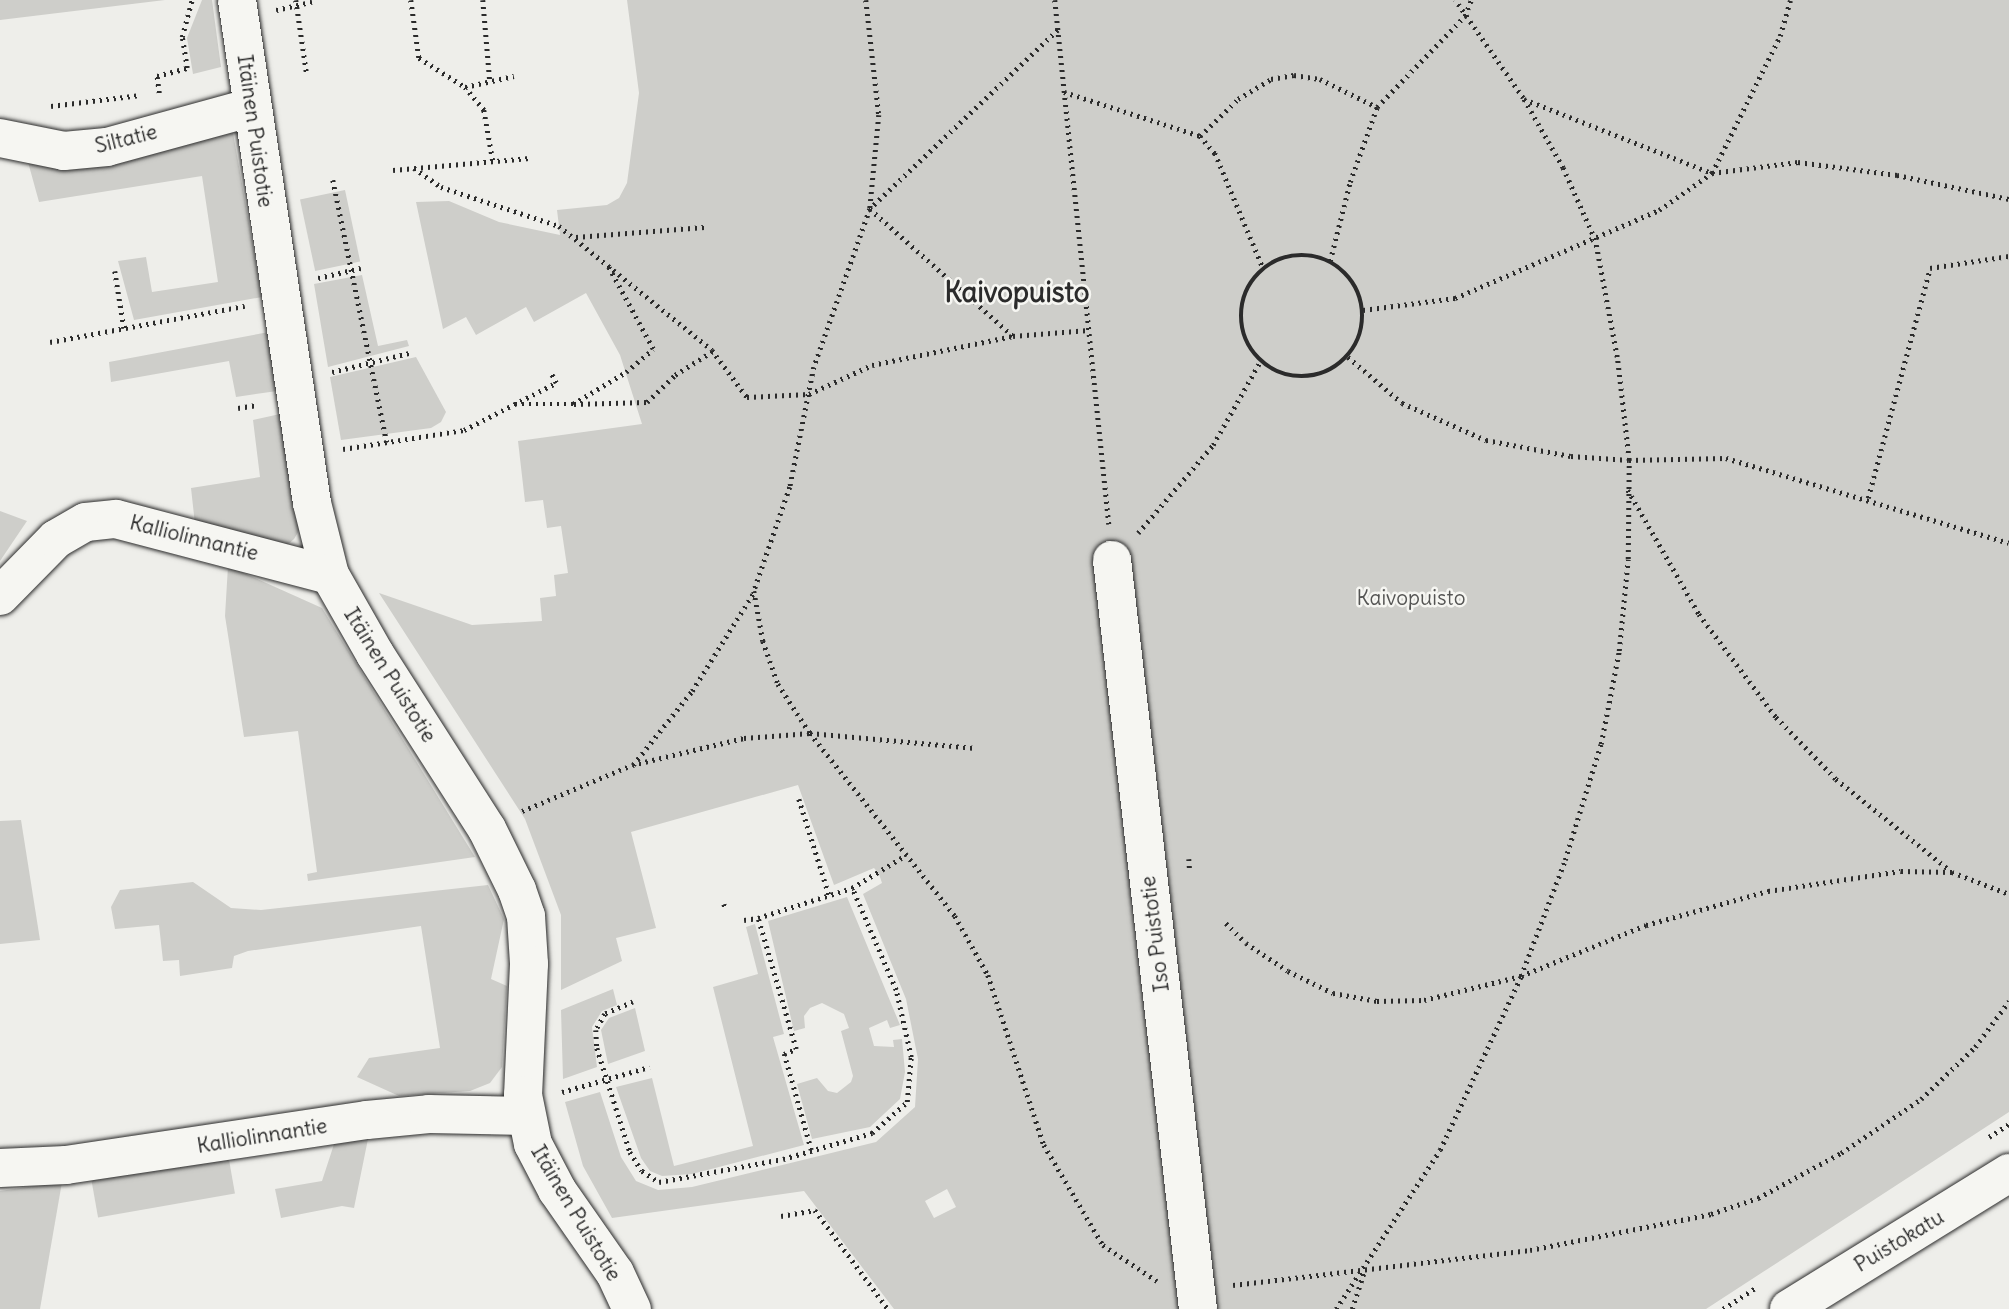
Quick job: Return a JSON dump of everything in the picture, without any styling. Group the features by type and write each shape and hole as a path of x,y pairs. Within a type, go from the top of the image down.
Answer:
{"street":[{"name":"Itäinen Puistotie","path":"251,6 250,108 293,290 312,503 330,575 374,654 487,829 526,916 527,1003 540,1105 533,1144 557,1190 615,1273 632,1309"},
{"name":"Siltatie","path":"0,138 64,151 107,147 250,108"},
{"name":"Kalliolinnantie","path":"0,596 56,539 86,522 116,519 330,575"},
{"name":"Iso Puistotie","path":"1112,559 1199,1309"},
{"name":"Kalliolinnantie","path":"0,1168 66,1166 429,1114 540,1105"},
{"name":"Puistokatu","path":"1789,1309 2009,1173"}],"path":[{"path":"44,107 159,93 157,76 187,68 182,37 192,0"},
{"path":"411,0 419,58 465,87 484,110 494,161"},
{"path":"483,0 490,82"},
{"path":"632,765 692,691 754,591 790,487 814,367 870,209 879,116 866,0"},
{"path":"1055,0 1112,559"},
{"path":"1336,1309 1366,1268 1440,1150 1521,976 1565,860 1601,744 1619,652 1628,559 1629,460 1617,357 1595,240 1563,168 1522,98 1455,0"},
{"path":"1330,261 1350,182 1377,107 1465,16 1471,0"},
{"path":"1712,173 1780,36 1790,0"},
{"path":"251,6 313,2"},
{"path":"296,3 307,75"},
{"path":"870,209 1058,30"},
{"path":"1200,136 1238,99 1271,79 1294,75 1320,79 1377,107"},
{"path":"465,87 514,76"},
{"path":"1064,92 1200,136 1215,153 1264,268"},
{"path":"1522,98 1712,173"},
{"path":"393,170 528,158"},
{"path":"1363,310 1455,298 1595,240 1659,210 1712,173 1798,162 1897,175 2009,198"},
{"path":"414,168 441,187 559,226 575,237 604,259 646,299 713,351 747,397 809,394 872,365 1013,336 1089,330"},
{"path":"333,180 387,442"},
{"path":"870,209 1013,336"},
{"path":"575,237 705,228"},
{"path":"1296,255 1330,261 1347,273 1363,310 1358,343 1348,357 1332,369 1295,376 1261,360 1248,344 1241,324 1242,303 1250,284 1264,268 1296,255"},
{"path":"1868,498 1930,268 2009,256"},
{"path":"573,404 626,372 653,349 604,259"},
{"path":"50,342 293,290 361,268"},
{"path":"115,271 124,328"},
{"path":"514,404 647,402 675,375 713,351"},
{"path":"324,374 413,352"},
{"path":"1348,357 1402,403 1486,440 1571,456 1629,460 1726,458 1868,498 2009,543"},
{"path":"1112,559 1213,444 1261,360"},
{"path":"337,450 464,430 556,383 551,373"},
{"path":"238,408 256,405"},
{"path":"1627,488 1699,614 1776,717 1836,779 1952,872 2009,894"},
{"path":"754,591 763,641 778,684 810,733 955,916 988,975 1044,1145 1103,1245 1154,1282"},
{"path":"487,829 632,765 744,738 810,733 975,748"},
{"path":"799,799 829,895"},
{"path":"744,920 852,888 906,855"},
{"path":"1226,923 1246,943 1288,971 1333,993 1377,1001 1424,1000 1521,976 1646,925 1768,891 1902,871 1952,872"},
{"path":"633,1002 605,1014 596,1030 605,1078 630,1152 642,1171 659,1182 674,1183 872,1133 907,1102 911,1057 896,990 852,888"},
{"path":"758,918 796,1049 784,1054 811,1150"},
{"path":"1242,1285 1530,1250 1711,1214 1758,1198 1841,1153 1921,1099 1975,1047 2009,1001"},
{"path":"540,1105 605,1078 649,1067"},
{"path":"781,1216 815,1209 887,1309"},
{"path":"1352,1309 1366,1268"}],"green space":[{"path":"0,0 165,0 0,20"},
{"path":"202,0 212,0 221,67 193,74 187,38"},
{"name":"Kaivopuisto","path":"627,0 2009,0 2009,1112 1706,1309 894,1309 804,1191 612,1218 583,1166 565,1102 600,1092 621,1157 636,1181 658,1190 692,1187 876,1142 915,1107 918,1059 906,999 863,894 882,883 879,874 874,868 834,885 798,785 631,832 656,928 616,938 622,961 561,990 561,915 525,819 379,593 472,625 542,621 540,598 556,596 554,575 568,573 561,526 547,528 543,500 525,502 518,441 642,424 620,355 586,293 534,322 526,307 476,335 466,317 443,329 416,202 449,201 499,222 560,235 557,210 607,205 619,198 627,183 639,93","holes":["947,1189 956,1207 934,1218 925,1201"]},
{"path":"232,127 262,297 134,320 118,261 146,257 152,292 218,282 202,176 39,202 28,162"},
{"path":"345,190 360,261 315,271 300,200"},
{"path":"362,275 378,346 407,340 409,346 328,367 314,284"},
{"path":"269,332 277,391 236,397 229,361 111,382 109,362"},
{"path":"416,357 446,412 441,422 431,428 341,440 330,377"},
{"path":"280,414 300,529 294,539 286,546 195,524 191,488 260,477 253,420"},
{"path":"0,511 27,521 0,561"},
{"path":"228,566 322,608 475,857 308,881 307,874 317,872 298,731 244,737 225,616"},
{"path":"21,820 40,940 0,944 0,821"},
{"path":"193,882 231,908 261,910 488,885 504,919 491,979 507,986 502,1067 490,1083 470,1091 399,1096 357,1077 369,1058 440,1048 421,926 248,951 234,956 232,968 180,976 179,960 163,961 159,925 115,929 111,907 120,890"},
{"path":"847,897 900,1025 890,1028 887,1020 869,1028 874,1046 894,1047 893,1040 902,1039 905,1072 900,1099 870,1127 812,1139 797,1084 817,1078 828,1091 837,1093 851,1082 853,1076 841,1031 849,1028 844,1014 822,1003 810,1008 804,1016 805,1028 794,1031 768,921"},
{"path":"755,924 784,1034 773,1037 804,1145 692,1174 662,1176 650,1171 641,1158 616,1087 652,1078 674,1166 753,1146 713,987 758,974 746,927"},
{"path":"613,989 617,1005 602,1011 592,1027 597,1067 563,1079 561,1010"},
{"path":"635,1008 645,1051 608,1064 601,1030 609,1018"},
{"path":"369,1134 354,1208 342,1206 281,1218 275,1189 322,1181 336,1138"},
{"path":"228,1154 235,1193 98,1218 91,1178"},
{"path":"62,1182 40,1309 0,1309 0,1191"}],"district":[{"name":"Kaivopuisto","path":"1017,292"}]}
